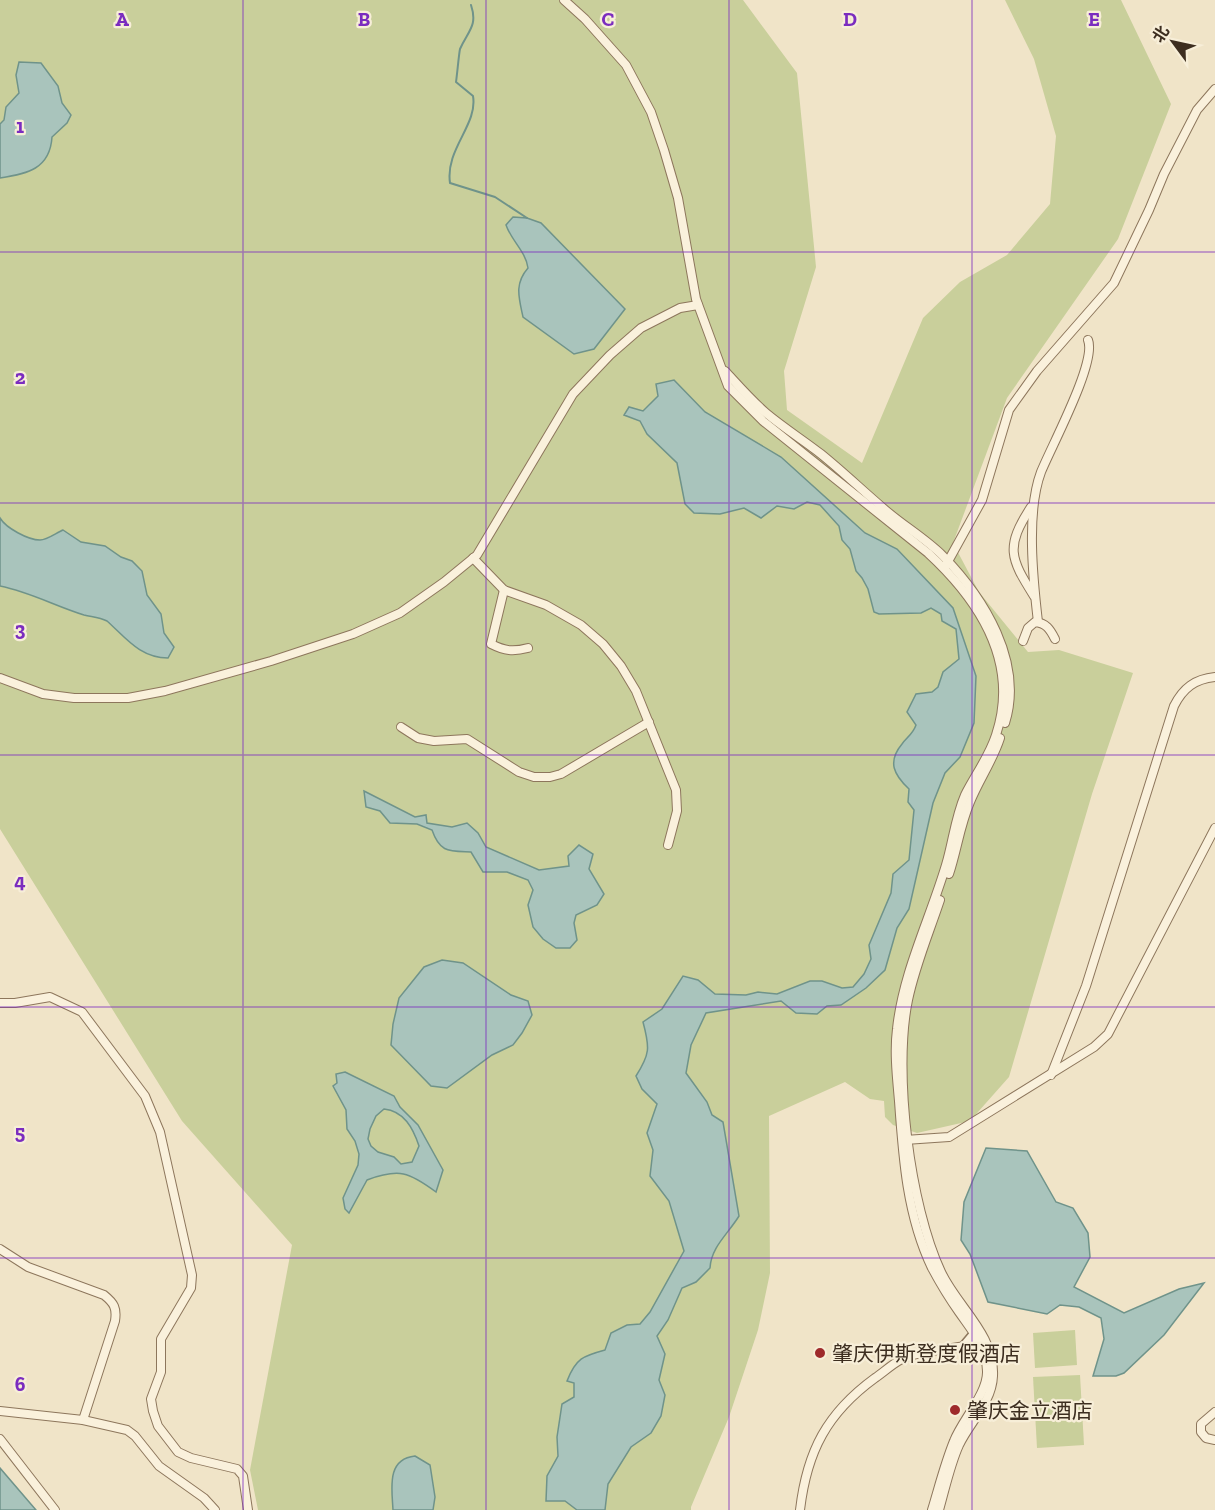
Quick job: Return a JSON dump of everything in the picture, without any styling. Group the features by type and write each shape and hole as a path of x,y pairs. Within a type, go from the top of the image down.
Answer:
{"street":[{"path":"564,0 575,3 626,65 651,112 678,198 698,305 728,386 763,421 946,565 991,633 997,649 1004,696 995,737 966,795 956,821 946,863 902,994 896,1031 911,1204 922,1244 946,1294 976,1333 986,1353 987,1375 981,1393 955,1438 932,1510"},
{"path":"946,565 982,500 1009,410 1037,371 1114,283 1164,174 1197,110 1215,89"},
{"path":"0,678 43,694 74,698 128,698 165,691 272,661 361,630 400,613 477,555 573,394 610,355 641,328 680,308 698,305"},
{"path":"1038,622 1035,597 1033,504 1041,474 1080,384 1090,347 1088,340"},
{"path":"1033,504 1014,542 1013,558 1035,597"},
{"path":"473,558 504,590 546,605 567,616 603,644 621,666 636,691 676,790 677,811 668,845"},
{"path":"504,590 491,644 503,650 514,651 528,648"},
{"path":"1023,641 1028,628 1035,621 1050,628 1055,639"},
{"path":"1051,1075 1086,986 1174,706 1182,692 1192,684 1215,677"},
{"path":"401,727 418,738 434,741 467,739 519,772 534,777 550,777 561,774 649,722"},
{"path":"905,1140 950,1137 1094,1047 1108,1034 1215,828"},
{"path":"0,1003 50,997 82,1012 145,1096 160,1132 192,1275 191,1288 161,1340 161,1372 151,1399 153,1411 158,1426 178,1452 191,1458 237,1469 243,1476 248,1510"},
{"path":"905,1140 918,1202 934,1255 954,1295 982,1331 993,1358 993,1378 988,1396 959,1445 939,1510"},
{"path":"0,1249 28,1267 104,1295 112,1301 116,1310 115,1321 83,1420"},
{"path":"800,1510 803,1484 809,1463 825,1428 850,1398 903,1358 965,1346 976,1333"},
{"path":"965,1346 986,1360"},
{"path":"0,1411 83,1420 127,1430 135,1436 159,1466 204,1498 215,1510"},
{"path":"1215,1412 1201,1424 1201,1432 1206,1438 1215,1440"},
{"path":"0,1439 55,1510"}],"green space":[{"path":"0,0 743,0 797,73 816,267 784,371 787,410 862,463 923,318 960,282 1007,255 1050,204 1056,136 1034,59 1005,0 1121,0 1171,104 1118,239 1007,398 953,543 979,592 1028,652 1059,650 1133,673 1092,794 1009,1077 970,1121 917,1133 893,1125 885,1117 884,1101 870,1099 845,1082 769,1116 770,1273 758,1330 729,1417 691,1510 258,1510 250,1470 292,1245 182,1121 0,829"},
{"path":"1075,1330 1077,1365 1035,1368 1033,1333"},
{"path":"1080,1375 1084,1445 1037,1448 1033,1377"}],"water":[{"path":"19,62 41,63 58,86 62,103 71,115 67,123 52,137 47,156 42,163 28,172 0,178 0,124 4,120 6,107 19,93 16,75"},
{"path":"513,217 527,218 541,223 625,309 594,349 574,354 523,317 519,286 528,268 527,262 506,225"},
{"path":"674,380 705,412 781,457 865,533 897,549 953,608 976,676 974,723 960,757 945,773 933,803 909,909 897,928 885,970 866,988 841,1005 827,1006 817,1014 796,1013 781,1001 706,1013 691,1045 686,1073 707,1102 712,1115 723,1122 739,1216 713,1254 710,1268 696,1282 682,1288 668,1320 657,1336 665,1354 659,1380 665,1395 661,1416 651,1433 631,1447 608,1484 605,1510 577,1510 565,1501 546,1501 547,1476 558,1456 557,1437 562,1404 574,1397 574,1383 567,1381 581,1359 605,1350 611,1333 627,1325 640,1324 650,1312 684,1251 669,1201 650,1176 653,1150 647,1133 657,1104 642,1089 636,1076 644,1062 647,1050 643,1022 662,1009 683,976 698,980 715,994 746,995 758,992 777,994 810,981 822,981 842,988 853,987 864,974 871,959 869,945 891,893 893,874 909,860 914,810 908,802 909,789 899,779 894,768 897,751 916,725 907,712 916,694 932,692 938,687 943,672 959,659 956,629 942,621 941,614 931,608 921,613 879,614 874,612 868,589 856,571 850,549 842,540 839,526 820,505 807,502 794,509 777,506 761,518 744,508 720,514 694,513 685,504 677,463 647,434 640,421 624,415 629,407 643,411 658,396 656,384"},
{"path":"0,518 12,529 30,538 43,540 63,530 81,542 105,546 121,557 132,561 142,571 147,595 161,614 164,633 174,647 168,658 149,655 141,651 107,621 0,586"},
{"path":"364,791 415,817 426,815 427,823 452,827 467,823 478,833 486,847 539,870 569,866 568,856 579,845 593,854 589,869 604,894 597,905 576,915 574,923 577,940 570,948 556,948 543,939 533,927 528,905 533,890 528,880 507,872 483,872 471,852 442,847 432,830 417,824 390,823 380,811 366,807"},
{"path":"442,960 463,963 511,995 528,1001 532,1015 513,1045 492,1055 447,1088 431,1086 391,1045 399,998 424,967"},
{"path":"345,1072 394,1096 400,1107 418,1125 443,1170 436,1192 411,1176 387,1174 367,1180 349,1213 345,1209 343,1198 358,1165 359,1154 355,1141 347,1129 346,1110 333,1086 337,1083 336,1074","holes":["384,1109 391,1110 407,1122 417,1139 419,1146 412,1162 401,1164 394,1157 378,1152 371,1146 368,1139 376,1116"]},
{"path":"986,1148 1027,1151 1056,1202 1073,1208 1088,1233 1090,1257 1074,1287 1124,1313 1179,1289 1204,1283 1164,1335 1124,1373 1116,1376 1093,1376 1104,1339 1101,1318 1079,1307 1060,1305 1047,1314 988,1302 970,1254 961,1240 964,1202"},
{"path":"415,1456 430,1465 435,1497 433,1510 393,1510 392,1484 395,1469 406,1458"},
{"path":"0,1468 36,1510 0,1510"}],"waterway":[{"path":"471,5 473,23 460,49 456,82 473,96 473,107 467,127 452,159 450,183 495,197 527,218"}],"place":[{"name":"肇庆伊斯登度假酒店","path":"820,1353"},
{"name":"肇庆金立酒店","path":"955,1410"}]}
